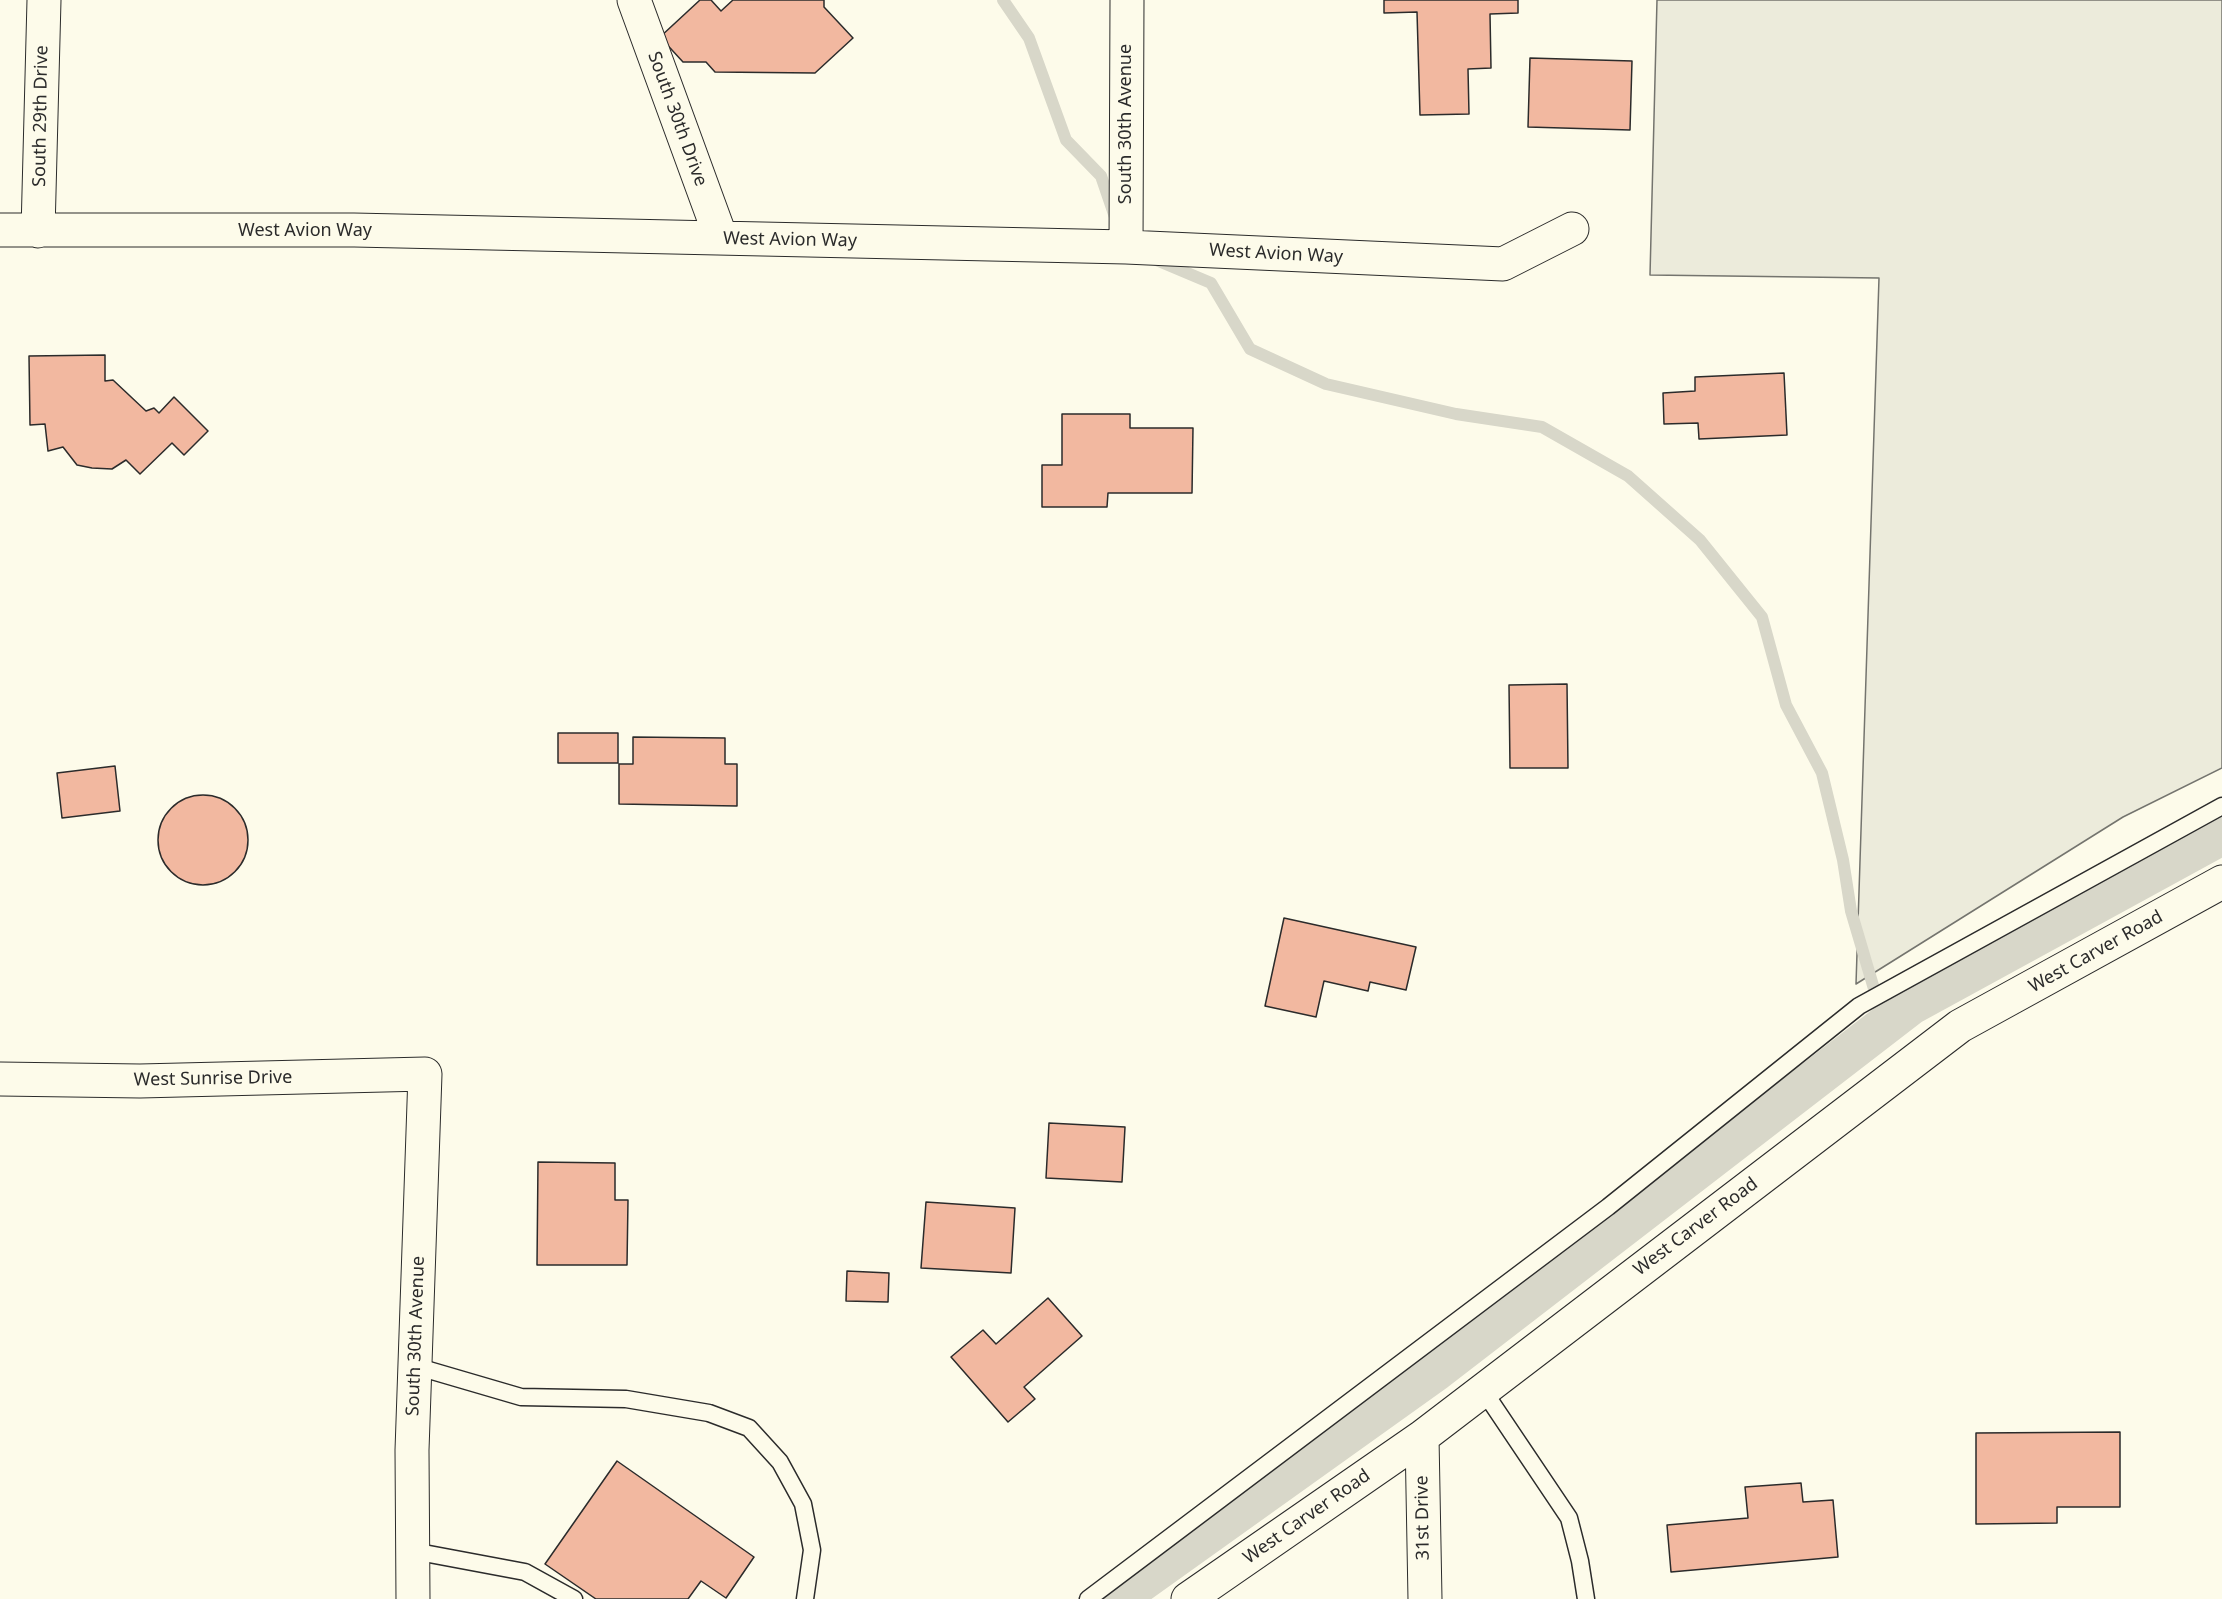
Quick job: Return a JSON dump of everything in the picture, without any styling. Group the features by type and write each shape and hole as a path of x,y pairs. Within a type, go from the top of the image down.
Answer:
{"street":[{"name":"South 29th Drive","path":"38,231 44,0"},
{"name":"South 30th Drive","path":"634,0 721,238"},
{"name":"South 30th Avenue","path":"1126,247 1127,0"},
{"name":"West Avion Way","path":"0,230 354,231 1126,247 1503,264 1572,229"},
{"name":"West Carver Road","path":"1188,1599 1422,1437 1960,1026 2222,882"},
{"name":"South 30th Avenue","path":"413,1599 412,1450 425,1074"},
{"name":"West Sunrise Drive","path":"0,1079 140,1081 425,1074"},
{"name":"31st Drive","path":"1422,1437 1425,1599"}],"lane":[{"path":"1088,1599 1608,1207 1859,1006 2222,806"},
{"path":"415,1366 521,1397 626,1399 709,1413 749,1428 780,1462 803,1504 812,1550 805,1599"},
{"path":"1483,1390 1569,1518 1580,1561 1586,1599"},
{"path":"413,1551 525,1572 573,1599"}],"shaded area":[{"path":"1657,0 2222,0 2222,768 2123,817 1856,984 1879,278 1650,275"}],"building":[{"path":"700,0 711,0 721,11 733,0 824,0 824,7 853,38 815,73 715,72 706,62 683,62 660,37"},
{"path":"1384,0 1518,0 1518,13 1490,14 1491,68 1468,69 1469,114 1420,115 1417,12 1384,13"},
{"path":"1530,58 1632,61 1630,130 1528,127"},
{"path":"105,355 105,381 113,380 146,411 154,408 159,413 174,397 208,431 184,455 172,443 140,474 126,460 112,469 92,468 77,465 63,447 48,451 45,424 30,425 29,356"},
{"path":"1784,373 1787,435 1699,439 1698,423 1664,424 1663,393 1695,391 1695,377"},
{"path":"1062,414 1130,414 1130,428 1193,428 1192,493 1108,493 1107,507 1042,507 1042,465 1062,465"},
{"path":"1567,684 1568,768 1510,768 1509,685"},
{"path":"558,733 618,733 618,763 558,763"},
{"path":"633,737 725,738 725,764 737,764 737,806 619,804 619,764 633,764"},
{"path":"115,766 120,811 62,818 57,773"},
{"path":"194,795 212,795 228,802 241,815 248,831 248,849 241,865 228,878 212,885 194,885 178,878 165,865 158,849 158,831 165,815 178,802"},
{"path":"1284,918 1416,947 1406,990 1370,982 1368,991 1324,981 1316,1017 1265,1006"},
{"path":"1049,1123 1125,1127 1122,1182 1046,1178"},
{"path":"538,1162 615,1163 615,1200 628,1200 627,1265 537,1265"},
{"path":"926,1202 1015,1208 1011,1273 921,1268"},
{"path":"847,1271 889,1273 888,1302 846,1301"},
{"path":"1048,1298 1082,1336 1024,1387 1035,1399 1008,1422 951,1357 983,1330 996,1344"},
{"path":"2120,1432 2120,1507 2057,1507 2057,1523 1976,1524 1976,1433"},
{"path":"617,1461 754,1557 726,1598 701,1581 688,1599 596,1599 545,1564"},
{"path":"1801,1483 1803,1502 1833,1500 1838,1557 1671,1572 1667,1525 1748,1518 1745,1487"}],"waterway":[{"path":"1003,0 1029,38 1066,140 1101,176 1115,217"},
{"path":"1154,259 1211,283 1250,349 1326,384 1456,414 1542,427 1628,476 1700,540 1762,617 1786,705 1822,773 1843,860 1851,911 1885,1026"},
{"path":"1117,1599 1436,1371 1911,1005 2222,835"}]}
